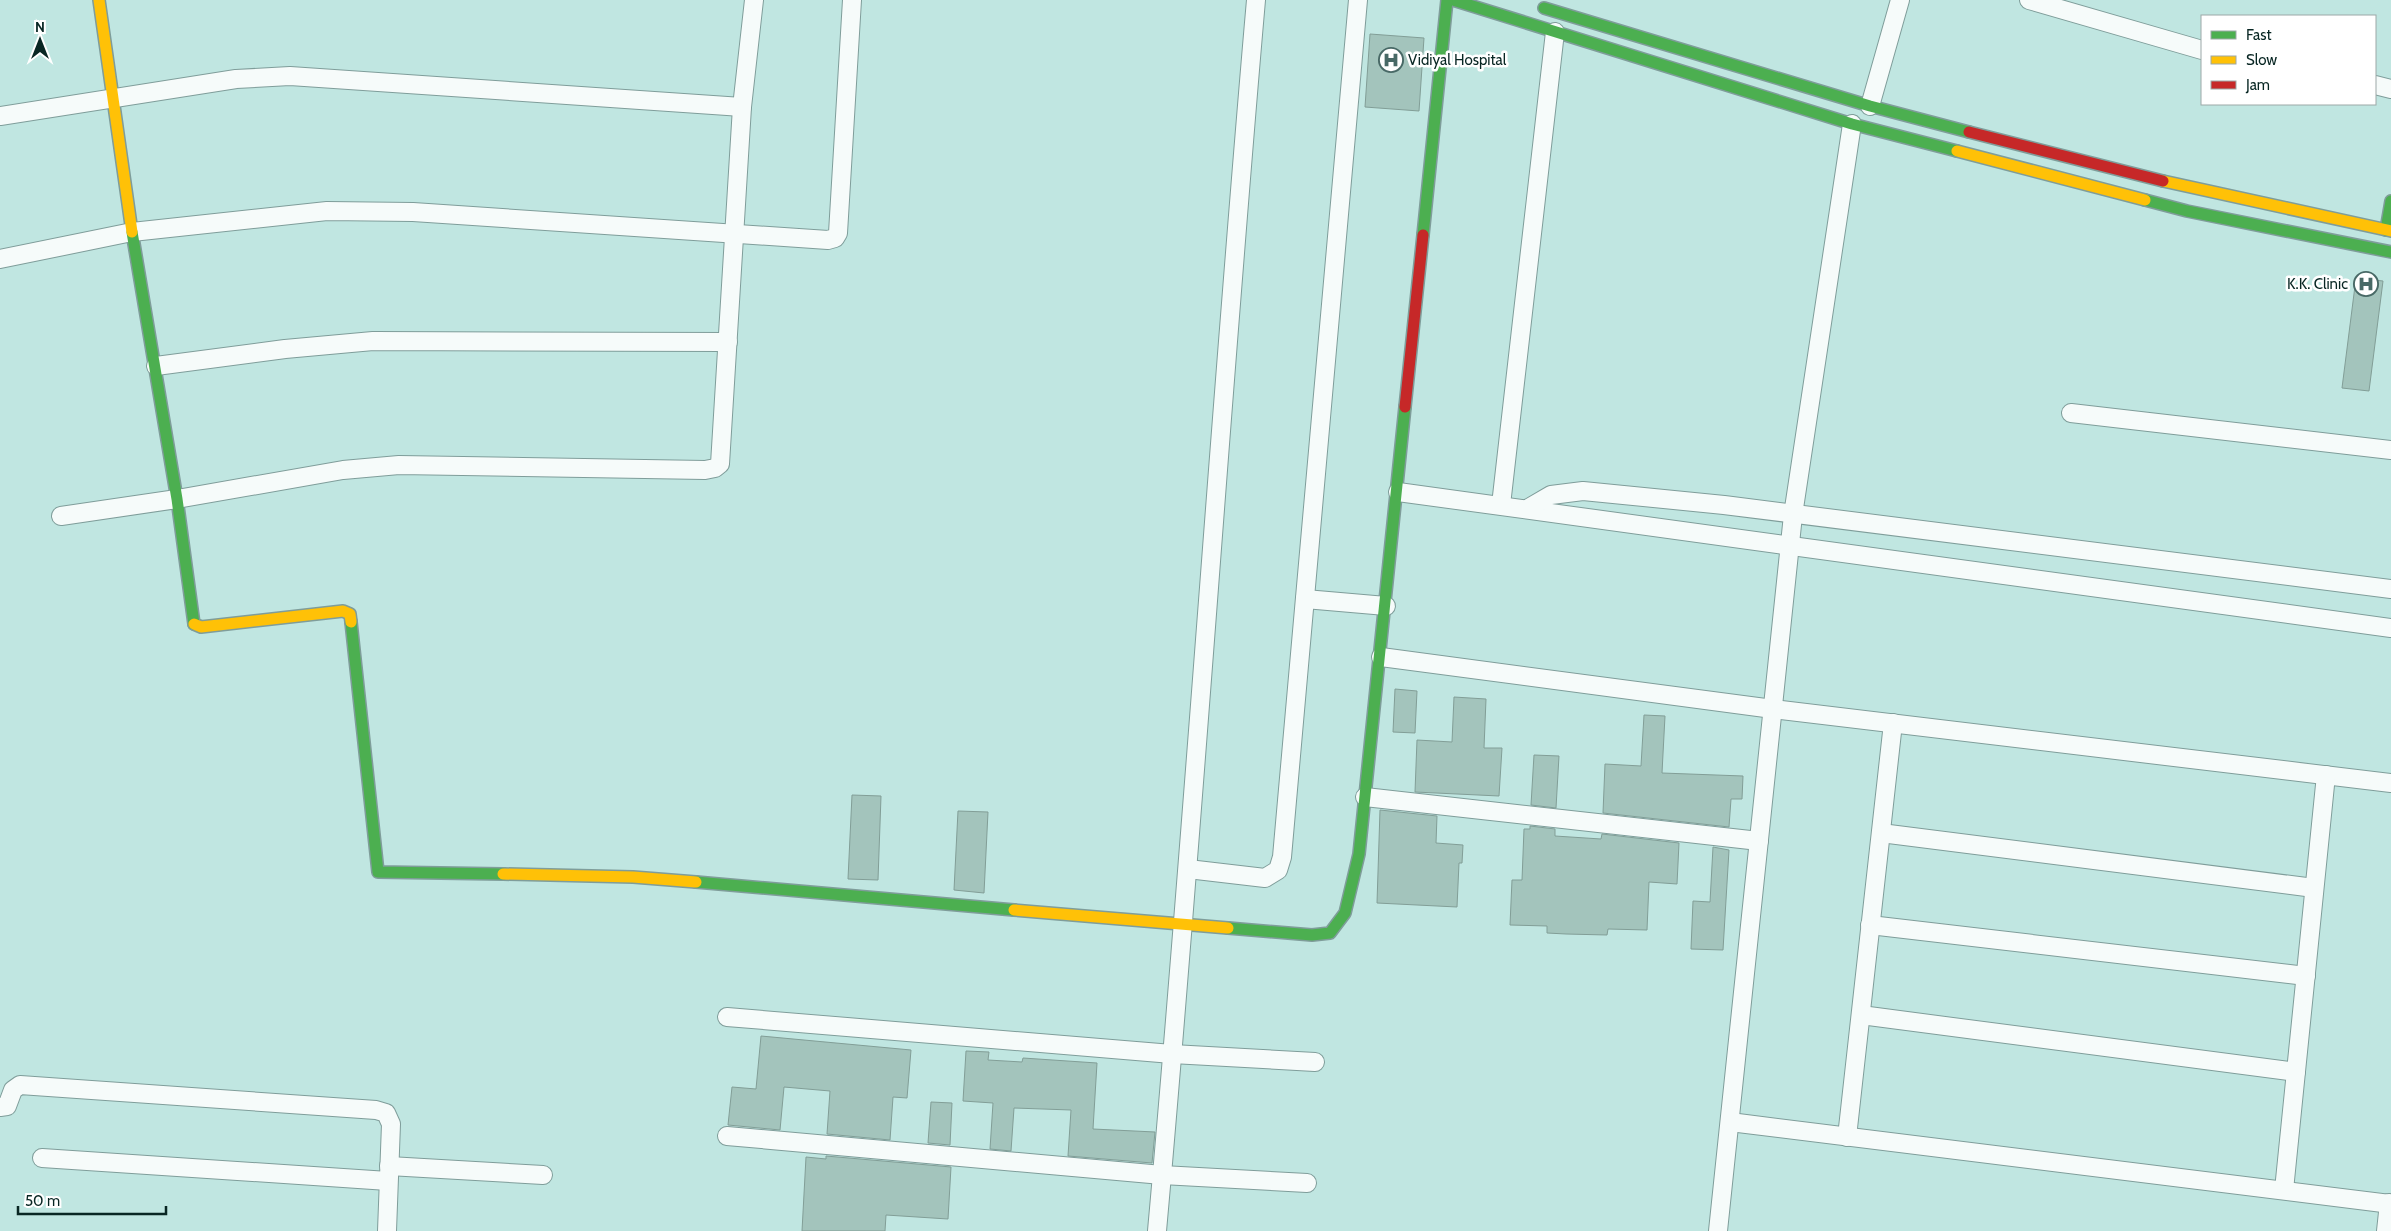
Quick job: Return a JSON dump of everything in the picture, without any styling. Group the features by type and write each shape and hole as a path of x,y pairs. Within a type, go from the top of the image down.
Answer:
{"street":[{"path":"99,0 132,232 156,366 195,626 343,611 350,614 378,872 633,877 1312,935 1330,933 1345,913 1359,854 1381,657 1447,0"},
{"path":"60,516 177,499 343,470 399,465 706,470 715,468 720,464 742,108 754,0"},
{"path":"0,260 132,232 327,210 413,212 734,232 828,240 835,238 838,233 852,0"},
{"path":"1157,1231 1184,924 1235,241 1256,0"},
{"path":"1188,869 1265,878 1278,870 1282,857 1358,0"},
{"path":"1452,0 1852,124 2188,211 2391,252"},
{"path":"1870,106 1900,0"},
{"path":"2029,0 2201,50"},
{"path":"1533,5 1570,8 1870,106 2147,178 2389,231 2391,201"},
{"path":"1501,506 1555,32"},
{"path":"0,116 236,78 290,76 742,108"},
{"path":"2376,86 2391,88"},
{"path":"1718,1231 1790,544 1852,124"},
{"path":"156,366 284,349 373,341 728,342"},
{"path":"2072,414 2391,450"},
{"path":"1398,492 1790,544 2391,628"},
{"path":"1527,509 1551,495 1583,492 1724,505 2391,589"},
{"path":"1305,599 1386,606"},
{"path":"1381,657 1773,709 2391,783"},
{"path":"1847,1137 1893,723"},
{"path":"2284,1190 2326,775"},
{"path":"1366,798 1759,841"},
{"path":"1881,833 2314,888"},
{"path":"1870,925 2306,976"},
{"path":"1861,1015 2296,1072"},
{"path":"727,1017 1172,1054 1315,1062"},
{"path":"0,1107 7,1106 13,1090 20,1085 376,1110 386,1113 390,1124 387,1231"},
{"path":"1730,1122 2390,1203 2386,1231"},
{"path":"727,1136 1162,1175 1307,1184"},
{"path":"42,1158 389,1174 543,1175"}],"building":[{"path":"1370,34 1424,38 1419,111 1365,107"},
{"path":"2356,278 2383,281 2369,391 2342,388"},
{"path":"1395,689 1417,691 1415,733 1393,732"},
{"path":"1454,697 1486,699 1484,748 1502,748 1499,796 1415,792 1417,740 1452,742"},
{"path":"1644,715 1665,716 1662,773 1743,776 1742,799 1731,799 1729,827 1603,813 1605,764 1641,766"},
{"path":"1534,755 1559,756 1556,808 1531,805"},
{"path":"852,795 881,796 878,880 848,879"},
{"path":"1380,810 1437,816 1436,843 1463,845 1462,863 1459,863 1457,907 1377,903"},
{"path":"958,811 988,812 984,893 954,890"},
{"path":"1530,826 1555,829 1555,836 1601,839 1602,834 1679,843 1677,884 1649,882 1647,930 1608,929 1607,935 1566,934 1547,933 1547,926 1510,925 1512,880 1522,880 1524,829 1530,829"},
{"path":"1713,847 1729,850 1723,950 1691,949 1693,901 1710,902"},
{"path":"761,1036 911,1050 907,1098 893,1097 890,1140 827,1134 830,1091 784,1087 780,1130 728,1125 732,1087 756,1089"},
{"path":"966,1051 989,1052 988,1060 1022,1062 1023,1058 1097,1063 1093,1129 1155,1132 1152,1163 1068,1156 1071,1110 1014,1108 1011,1151 990,1149 993,1103 963,1101"},
{"path":"931,1102 952,1103 950,1145 928,1143"},
{"path":"826,1156 951,1167 948,1219 886,1215 885,1231 802,1231 806,1157 826,1159"}],"traffic: fast":[{"path":"1423,235 1447,0"},
{"path":"1453,0 1852,124 1957,151"},
{"path":"1544,8 1870,106 1969,132"},
{"path":"2145,200 2187,211 2391,252"},
{"path":"2386,230 2391,201"},
{"path":"132,232 177,499 194,624"},
{"path":"1228,928 1312,935 1330,933 1345,913 1359,854 1405,407"},
{"path":"351,622 378,872 503,874"},
{"path":"696,882 1014,910"}],"traffic: slow":[{"path":"99,0 132,232"},
{"path":"1957,151 2145,200"},
{"path":"2163,181 2391,231"},
{"path":"194,624 201,627 343,611 350,614 351,622"},
{"path":"503,874 633,877 696,882"},
{"path":"1014,910 1228,928"}],"traffic: jam":[{"path":"1969,132 2163,181"},
{"path":"1405,407 1423,235"}],"place":[{"name":"Vidiyal Hospital","path":"1391,60"},
{"name":"K.K. Clinic","path":"2366,284"}]}
